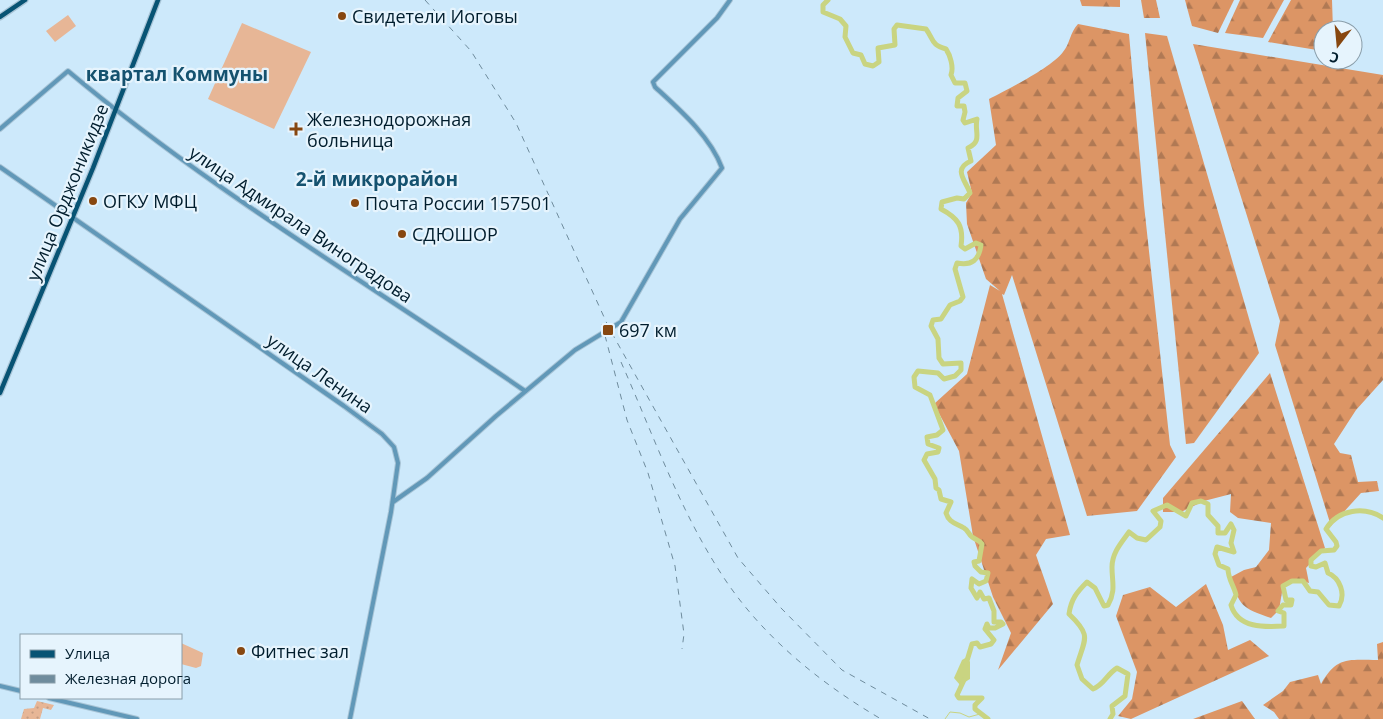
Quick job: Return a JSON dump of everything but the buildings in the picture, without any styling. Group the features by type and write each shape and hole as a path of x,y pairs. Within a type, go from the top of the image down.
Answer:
{"main road":[{"path":"0,17 25,0"},
{"name":"улица Орджоникидзе","path":"0,393 115,111 158,0"}],"street":[{"path":"393,502 402,498 427,478 525,391 575,350 623,319 680,219 722,168 717,154 698,130 653,82 717,18 730,0"},
{"name":"улица Адмирала Виноградова","path":"0,129 68,72 115,111 193,170 525,391"},
{"name":"улица Ленина","path":"0,167 382,434 394,447 398,462 393,502 360,660 350,719"},
{"path":"0,686 20,691"},
{"path":"53,699 137,719"}],"shaded area":[{"path":"68,15 76,26 55,42 46,31"},
{"path":"242,23 311,52 274,129 208,99"},
{"path":"182,643 203,653 201,666 196,668 182,664"},
{"path":"967,657 970,662 970,679 960,685 954,678 962,660"},
{"path":"37,701 54,705 51,710 43,708 40,719 21,719 24,709 34,708"}],"green space":[{"path":"1080,0 1120,0 1120,7 1082,6"},
{"path":"1141,0 1156,0 1160,18 1144,18"},
{"path":"1185,0 1234,0 1218,33 1192,26"},
{"path":"1240,0 1284,0 1263,38 1225,33"},
{"path":"1291,0 1332,0 1333,20 1313,20 1313,49 1268,42"},
{"path":"1078,24 1129,34 1144,205 1170,445 1176,457 1137,511 1087,516 1012,275 1004,295 1002,294 1070,535 1046,539 1036,555 1053,604 998,670 1011,633 993,597 973,536 959,451 934,404 967,374 990,285 1000,291 986,279 967,224 966,203 972,193 967,172 996,145 989,99 1049,65 1065,49"},
{"path":"1145,33 1167,36 1259,353 1194,443 1186,444"},
{"path":"1193,44 1313,64 1313,70 1352,70 1383,75 1383,380 1356,410 1334,444 1340,453 1351,455 1358,482 1377,481 1379,491 1361,493 1331,526 1275,345 1280,321"},
{"path":"1270,373 1325,548 1306,568 1309,583 1298,580 1283,586 1279,610 1271,618 1243,605 1231,577 1244,570 1256,567 1269,550 1271,523 1238,518 1230,512 1231,494 1204,501 1181,512 1163,512 1163,498"},
{"path":"1206,584 1223,625 1228,650 1250,640 1269,656 1131,719 1118,716 1132,699 1137,672 1116,616 1123,595 1150,587 1176,607"},
{"path":"1383,642 1383,719 1279,719 1274,712 1263,705 1283,691 1290,682 1318,675 1321,684 1332,668 1338,664 1351,660 1378,660 1377,644"},
{"path":"1242,701 1255,719 1193,719"}],"waterway":[{"path":"828,0 823,5 823,12 840,19 846,26 845,37 853,53 861,55 865,64 873,66 879,62 878,48 895,45 894,29 897,25 926,29 933,42 946,49 952,65 951,75 955,83 965,83 967,91 958,98 957,106 964,106 963,120 965,123 977,119 977,139 968,148 971,161 965,164 961,171 970,193 964,199 957,198 942,202 941,209 959,223 962,233 961,246 965,249 976,243 981,245 979,255 971,263 957,263 955,269 963,297 960,301 950,305 941,319 933,320 931,326 938,339 939,358 943,364 961,363 961,370 955,376 944,379 938,373 918,371 914,377 915,387 930,395 943,430 937,435 927,437 928,444 939,448 938,452 927,454 924,460 935,479 936,488 939,490 941,499 951,502 946,513 949,519 965,529 982,544 979,561 974,562 981,572 988,573 986,581 979,584 972,579 971,588 977,598 980,592 984,599 989,598 994,611 994,622 1001,622 1003,624 995,628 989,628 987,624 985,629 994,640 991,644 980,647 977,643 972,644 966,664"},
{"path":"1110,719 1113,714 1112,706 1125,696 1128,674 1117,668 1100,685 1093,689 1082,679 1077,665 1085,638 1081,627 1069,614 1071,604 1080,589 1087,582 1095,588 1104,606 1108,605 1113,591 1112,562 1115,553 1129,532 1137,538 1146,540 1160,527 1161,521 1153,511 1167,505 1186,516 1192,503 1201,501 1208,504 1208,515 1218,526 1218,533 1225,533 1231,524 1234,530 1231,543 1234,552 1217,547 1215,554 1219,565 1228,569 1236,595 1231,605 1240,619 1253,625 1269,627 1284,626 1284,613 1278,611 1283,605 1291,605 1292,600 1286,600 1283,586 1292,581 1303,581 1310,591 1318,592 1329,605 1339,606 1342,596 1339,582 1328,573 1325,563 1316,567 1311,566 1311,560 1321,551 1334,550 1337,546 1326,529 1337,517 1352,512 1368,512 1383,518"},
{"path":"964,680 957,695 959,698 982,698 975,705 975,709 988,719"},
{"path":"945,719 950,712 960,713 969,717 980,714"}],"railway":[{"path":"425,0 471,51 516,123 609,328 738,558 781,608 842,670 930,719"},
{"path":"602,324 627,420 648,473 675,566 684,634 682,649"},
{"path":"621,362 668,472 694,527 708,553 739,600 756,620 794,657 836,690 881,719"}],"place":[{"name":"Свидетели Иоговы","path":"342,16"},
{"name":"Железнодорожная больница","path":"296,129"},
{"name":"ОГКУ МФЦ","path":"93,201"},
{"name":"Почта России 157501","path":"355,203"},
{"name":"СДЮШОР","path":"402,234"},
{"name":"697 км","path":"608,330"},
{"name":"Фитнес зал","path":"241,651"}],"district":[{"name":"квартал Коммуны","path":"177,74"},
{"name":"2-й микрорайон","path":"377,179"}]}
